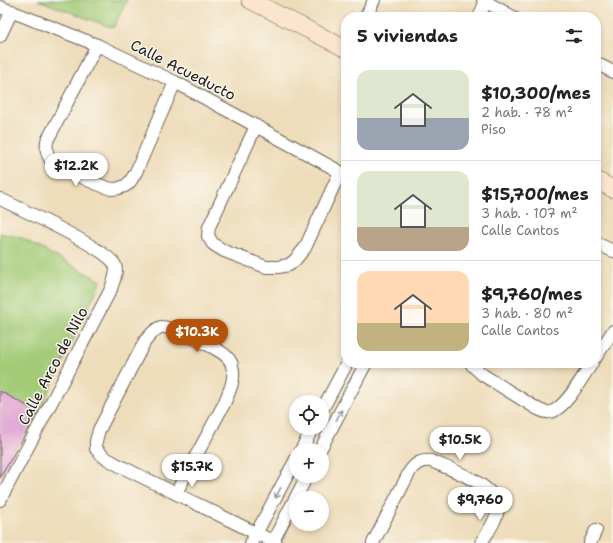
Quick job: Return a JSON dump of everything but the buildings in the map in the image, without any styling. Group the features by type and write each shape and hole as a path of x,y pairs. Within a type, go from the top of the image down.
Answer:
{"street":[{"path":"368,12 374,0"},
{"path":"481,12 485,1 504,5"},
{"path":"260,2 341,46"},
{"name":"Calle Acueducto","path":"0,7 97,45 175,82 341,173"},
{"path":"0,36 12,11"},
{"path":"97,45 47,141 46,151 50,159 56,164 101,186 114,189 122,188 129,184 136,172 175,82"},
{"path":"601,66 613,72"},
{"path":"256,126 209,227 208,236 213,244 224,251 266,267 278,268 289,265 305,248 341,178"},
{"path":"601,183 613,189"},
{"name":"Calle Arco de Nilo","path":"0,200 94,247 110,258 116,266 111,289 0,500"},
{"path":"601,245 613,251"},
{"path":"176,493 224,404 234,376 232,364 225,355 211,346 171,329 162,327 154,330 145,341 99,430 96,441 96,449 104,457 118,465 176,493 254,538 273,542 303,483"},
{"path":"601,349 613,331"},
{"path":"329,397 344,368"},
{"path":"324,443 363,368"},
{"path":"474,368 483,375 545,412 550,412 562,405 589,368"},
{"path":"373,543 410,471 417,463 424,460 431,461 474,480 488,489 495,498 498,506 496,516 481,543"},
{"path":"254,538 289,472"},
{"path":"590,543 596,530"}],"green space":[{"path":"38,0 127,0 113,28"},
{"path":"0,233 22,238 101,281 39,412 0,392"}]}
